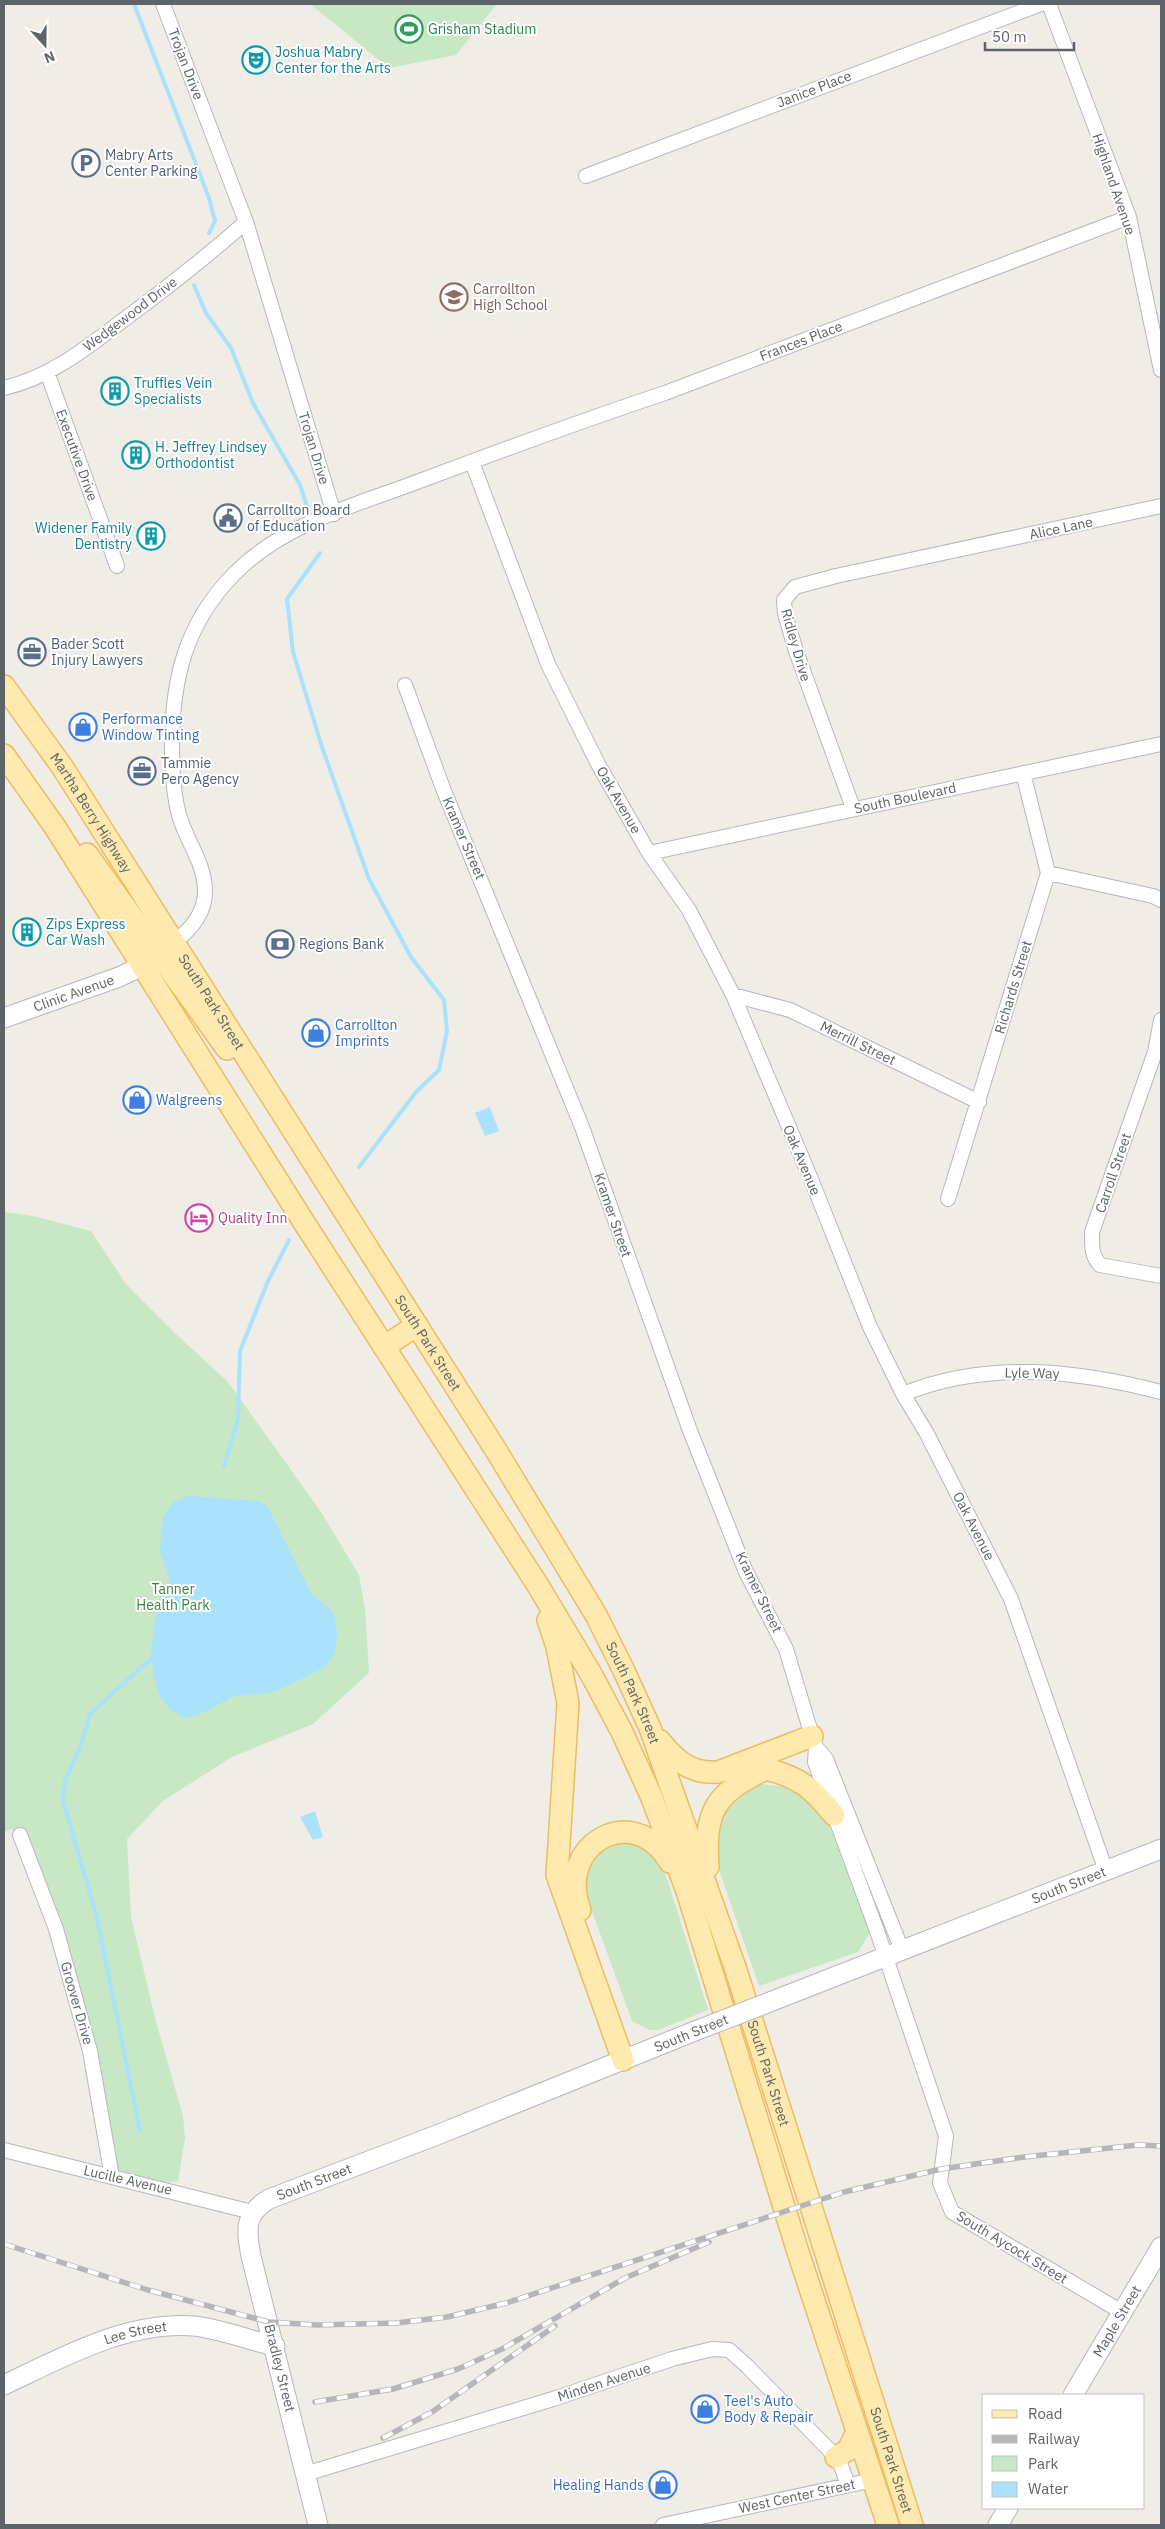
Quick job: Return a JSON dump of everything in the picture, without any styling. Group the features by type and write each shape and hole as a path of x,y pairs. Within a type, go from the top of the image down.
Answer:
{"main road":[{"name":"Martha Berry Highway","path":"4,686 62,768 166,948"},
{"path":"4,755 55,827 142,966 166,948 83,849 55,827"},
{"name":"South Park Street","path":"166,948 260,1079 417,1325 596,1615 650,1728 735,1967 912,2525"},
{"name":"South Park Street","path":"142,966 537,1584 591,1674 622,1732 652,1798 687,1891 755,2118 888,2525"},
{"path":"384,1347 417,1325"},
{"path":"537,1584 557,1647 568,1703 557,1875 630,2057"},
{"path":"650,1728 677,1761 693,1770 710,1772 718,1772 814,1742"},
{"path":"710,1898 706,1838 713,1812 734,1786 814,1742"},
{"path":"766,1769 789,1774 803,1783 817,1794 834,1815"},
{"path":"630,2057 578,1904 575,1887 577,1867 587,1850 601,1838 630,1832 651,1840 661,1848 687,1891"},
{"path":"836,2457 848,2450 857,2432"}],"street":[{"name":"Trojan Drive","path":"163,4 246,222 334,514"},
{"name":"Janice Place","path":"586,176 1042,4"},
{"name":"Highland Avenue","path":"1049,4 1128,216 1161,370"},
{"name":"Frances Place","path":"334,514 665,393 1128,216"},
{"name":"Wedgewood Drive","path":"4,388 47,372 65,363 159,294 246,222"},
{"name":"Executive Drive","path":"47,372 117,566"},
{"name":"Oak Avenue","path":"472,462 548,664 598,764 649,853 689,910 732,995 811,1179 870,1328 903,1394 926,1432 1010,1599 1106,1870"},
{"name":"Alice Lane","path":"961,549 1161,506"},
{"path":"166,948 185,934 195,922 204,906 205,889 202,870 179,817 174,790 172,709 181,662 194,629 212,600 234,574 259,552 288,532 334,514"},
{"name":"Ridley Drive","path":"853,808 796,651 785,614 784,600 796,587 836,576 961,549"},
{"name":"Kramer Street","path":"404,685 444,791 582,1127 689,1428 746,1572 786,1649 814,1742 815,1762 834,1815 894,1953"},
{"name":"South Boulevard","path":"649,853 853,808 1161,744"},
{"path":"1023,773 1048,873 1161,900"},
{"name":"Richards Street","path":"948,1199 1048,873"},
{"name":"Clinic Avenue","path":"4,1018 120,977 142,966"},
{"name":"Merrill Street","path":"732,995 790,1010 978,1102"},
{"name":"Carroll Street","path":"1161,1020 1155,1052 1092,1232 1093,1257 1100,1265 1161,1276"},
{"name":"Lyle Way","path":"903,1394 928,1384 962,1377 1015,1371 1086,1375 1161,1392"},
{"name":"Kramer Street","path":"814,1742 826,1760 894,1953"},
{"name":"Groover Drive","path":"20,1835 56,1929 90,2051 112,2177"},
{"name":"South Street","path":"252,2212 269,2199 437,2135 695,2031 1161,1849"},
{"name":"South Aycock Street","path":"894,1953 946,2136 940,2184 952,2212 1122,2312"},
{"name":"Lucille Avenue","path":"4,2150 252,2212"},
{"name":"Bradley Street","path":"252,2212 247,2227 248,2239 318,2525"},
{"name":"Maple Street","path":"1074,2394 1161,2247"},
{"name":"Lee Street","path":"4,2385 108,2338 142,2329 195,2326 275,2346"},
{"name":"Minden Avenue","path":"305,2474 553,2399 672,2359 712,2349 729,2350 747,2366 836,2457 843,2468 848,2486"},
{"name":"West Center Street","path":"663,2525 707,2521 872,2480"},
{"path":"998,2525 1007,2509"}],"green space":[{"name":"Grisham Stadium","path":"310,4 497,4 456,55 389,68"},
{"name":"Tanner Health Park","path":"4,1212 33,1216 91,1231 126,1284 228,1382 321,1512 359,1575 365,1609 369,1673 313,1724 232,1757 163,1801 127,1839 131,1917 155,2018 183,2116 185,2138 178,2181 164,2183 112,2177 90,2051 39,1882 12,1829 4,1832"},
{"path":"759,1784 787,1787 824,1812 871,1931 858,1952 759,1986 714,1855 724,1803"},
{"path":"627,1840 644,1848 659,1862 668,1881 708,2010 658,2030 649,2030 632,2021 585,1892 589,1862 602,1849"}],"water":[{"path":"490,1107 499,1131 485,1136 475,1113"},
{"path":"189,1496 259,1501 267,1506 311,1593 331,1610 335,1618 337,1635 335,1653 325,1667 269,1693 234,1696 203,1713 186,1718 170,1710 160,1696 154,1679 151,1653 155,1618 169,1585 169,1576 160,1552 163,1517 173,1502"},
{"path":"315,1811 323,1837 313,1840 300,1817"}],"waterway":[{"path":"134,4 209,198 215,221 209,233"},
{"path":"194,285 206,313 231,348 253,403 300,485 308,509"},
{"path":"320,553 287,599 293,652 322,747 369,879 411,957 444,1000 447,1031 439,1070 416,1092 359,1167"},
{"path":"224,1466 238,1419 240,1351 268,1281 289,1240"},
{"path":"140,2131 96,1914 63,1801 65,1780 80,1748 90,1714 154,1656"}],"railway":[{"path":"4,2244 148,2290 269,2322 317,2325 396,2323 447,2317 506,2303 844,2192 941,2169 1024,2157 1138,2145 1161,2146"},
{"path":"315,2402 393,2389 458,2369 502,2349 625,2278 709,2242"},
{"path":"383,2438 432,2412 555,2326"}],"place":[{"name":"Grisham Stadium","path":"409,29"},
{"name":"Joshua Mabry Center for the Arts","path":"256,60"},
{"name":"Mabry Arts Center Parking","path":"86,163"},
{"name":"Carrollton High School","path":"454,297"},
{"name":"Truffles Vein Specialists","path":"115,391"},
{"name":"H. Jeffrey Lindsey Orthodontist","path":"136,455"},
{"name":"Carrollton Board of Education","path":"228,518"},
{"name":"Widener Family Dentistry","path":"151,536"},
{"name":"Bader Scott Injury Lawyers","path":"32,652"},
{"name":"Performance Window Tinting","path":"83,727"},
{"name":"Tammie Pero Agency","path":"142,771"},
{"name":"Zips Express Car Wash","path":"27,932"},
{"name":"Regions Bank","path":"280,944"},
{"name":"Carrollton Imprints","path":"316,1033"},
{"name":"Walgreens","path":"137,1100"},
{"name":"Quality Inn","path":"199,1218"},
{"name":"Teel's Auto Body & Repair","path":"705,2409"},
{"name":"Healing Hands","path":"663,2485"}]}
